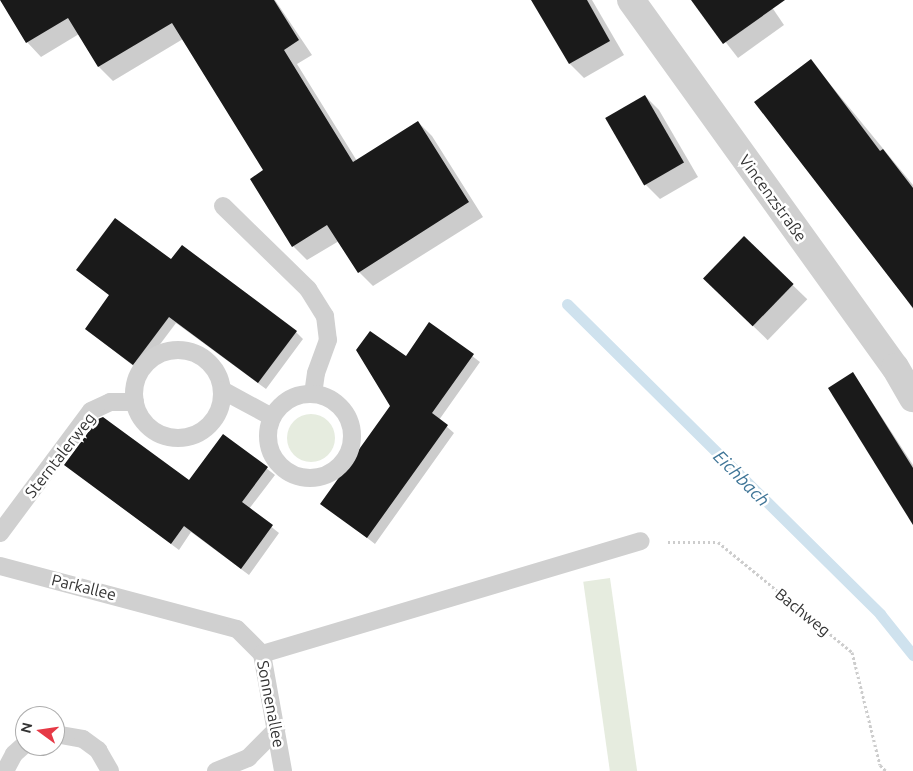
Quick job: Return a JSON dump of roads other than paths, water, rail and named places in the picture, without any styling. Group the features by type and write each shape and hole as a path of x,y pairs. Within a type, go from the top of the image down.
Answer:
{"street":[{"name":"Vincenzstraße","path":"631,0 895,367 913,398"}],"lane":[{"path":"223,206 308,289 325,316 328,340 316,373 313,394"},
{"path":"222,390 214,418 191,436 162,435 149,427 135,402 138,377 144,366 153,357 178,350 196,354 211,365 222,390 272,417"},
{"path":"313,394 338,404 351,427 349,453 331,473 305,478 281,467 269,443 272,417 290,400 313,394"},
{"name":"Sterntalerweg","path":"0,532 91,411 110,402 135,402"},
{"path":"262,654 640,541"},
{"name":"Parkallee","path":"0,566 168,608"},
{"name":"Sonnenallee","path":"168,608 238,629 262,654 283,771"},
{"path":"216,771 248,758 276,730"},
{"path":"65,736 82,739 98,750 110,771"},
{"path":"5,771 15,753"}],"waterway":[{"name":"Eichbach","path":"567,304 880,614 913,655"}]}
